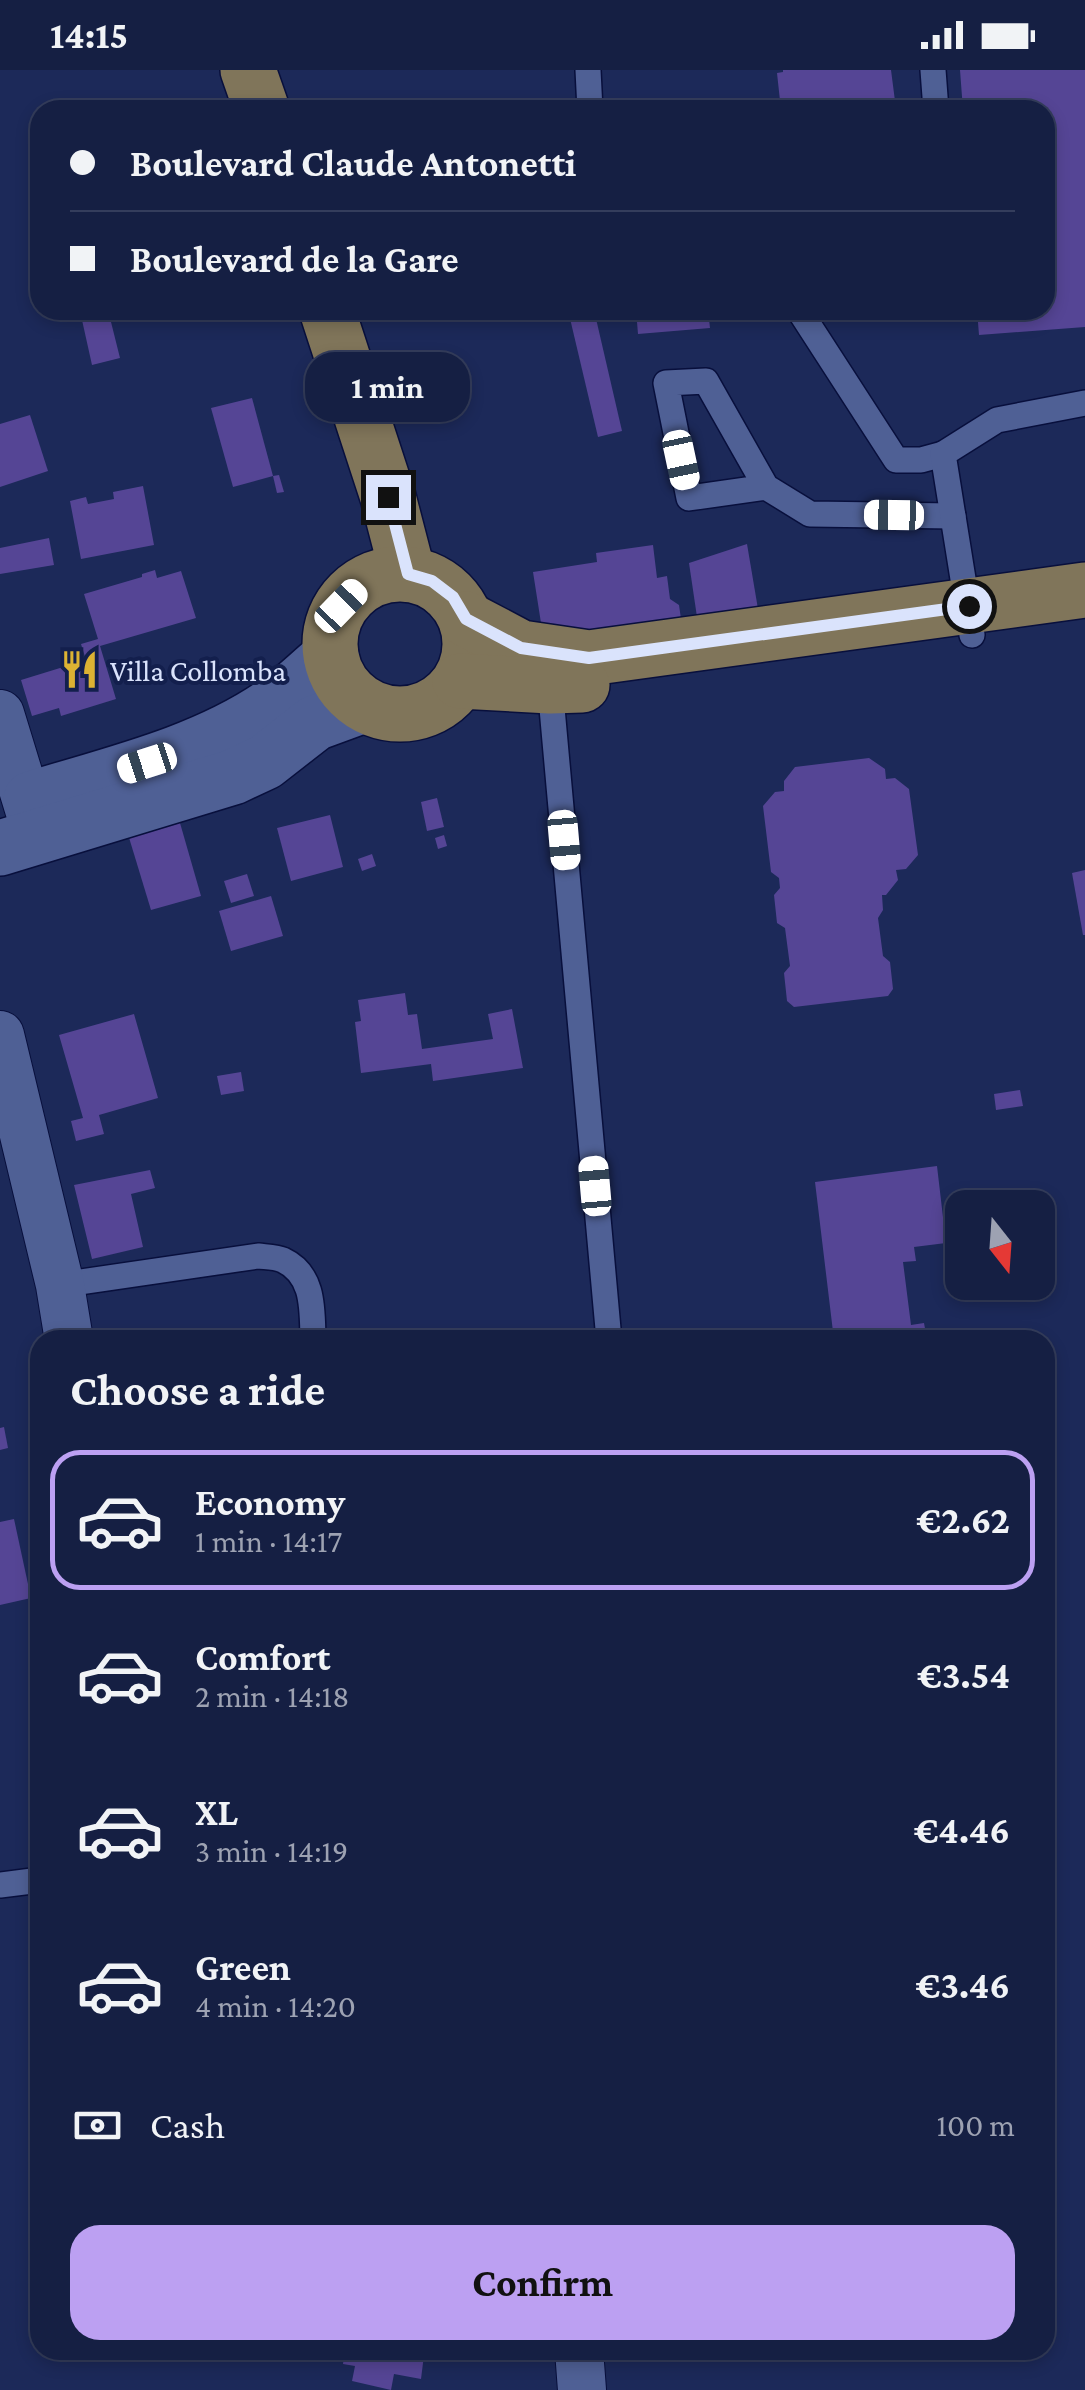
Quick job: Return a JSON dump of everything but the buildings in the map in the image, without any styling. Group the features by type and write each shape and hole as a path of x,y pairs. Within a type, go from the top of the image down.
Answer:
{"main road":[{"path":"248,70 258,100"},
{"path":"330,320 388,497 408,574"},
{"path":"408,574 432,581 453,597 466,619 470,651 460,681 446,698 427,709 406,714 384,712 364,704 342,684 331,656 331,630 341,606 359,587 382,576 408,574"},
{"path":"460,681 586,685 970,620 1085,590"},
{"path":"466,619 521,648 589,658 970,620 1085,620"},
{"path":"16,824 226,732 273,706 331,656"},
{"path":"16,824 233,777 266,762 315,723 364,704"}],"street":[{"path":"0,714 16,824"},
{"path":"0,1035 10,1118 60,1285 67,1330"},
{"path":"580,2360 582,2390"}],"lane":[{"path":"588,70 590,100"},
{"path":"933,70 935,100"},
{"path":"805,320 896,460 921,460 943,454 997,420 1085,403"},
{"path":"766,486 689,498 666,383 706,380 766,486 810,514 954,516"},
{"path":"943,454 970,620"},
{"path":"550,686 608,1330"},
{"path":"60,1285 258,1256 283,1260 304,1277 311,1296 313,1330"},
{"path":"0,1885 30,1881"}],"place":[{"name":"Villa Collomba","path":"80,670"}],"route":[{"path":"388,497 408,574 432,581 453,597 466,619 521,648 552,654 589,658 969,606"}]}
